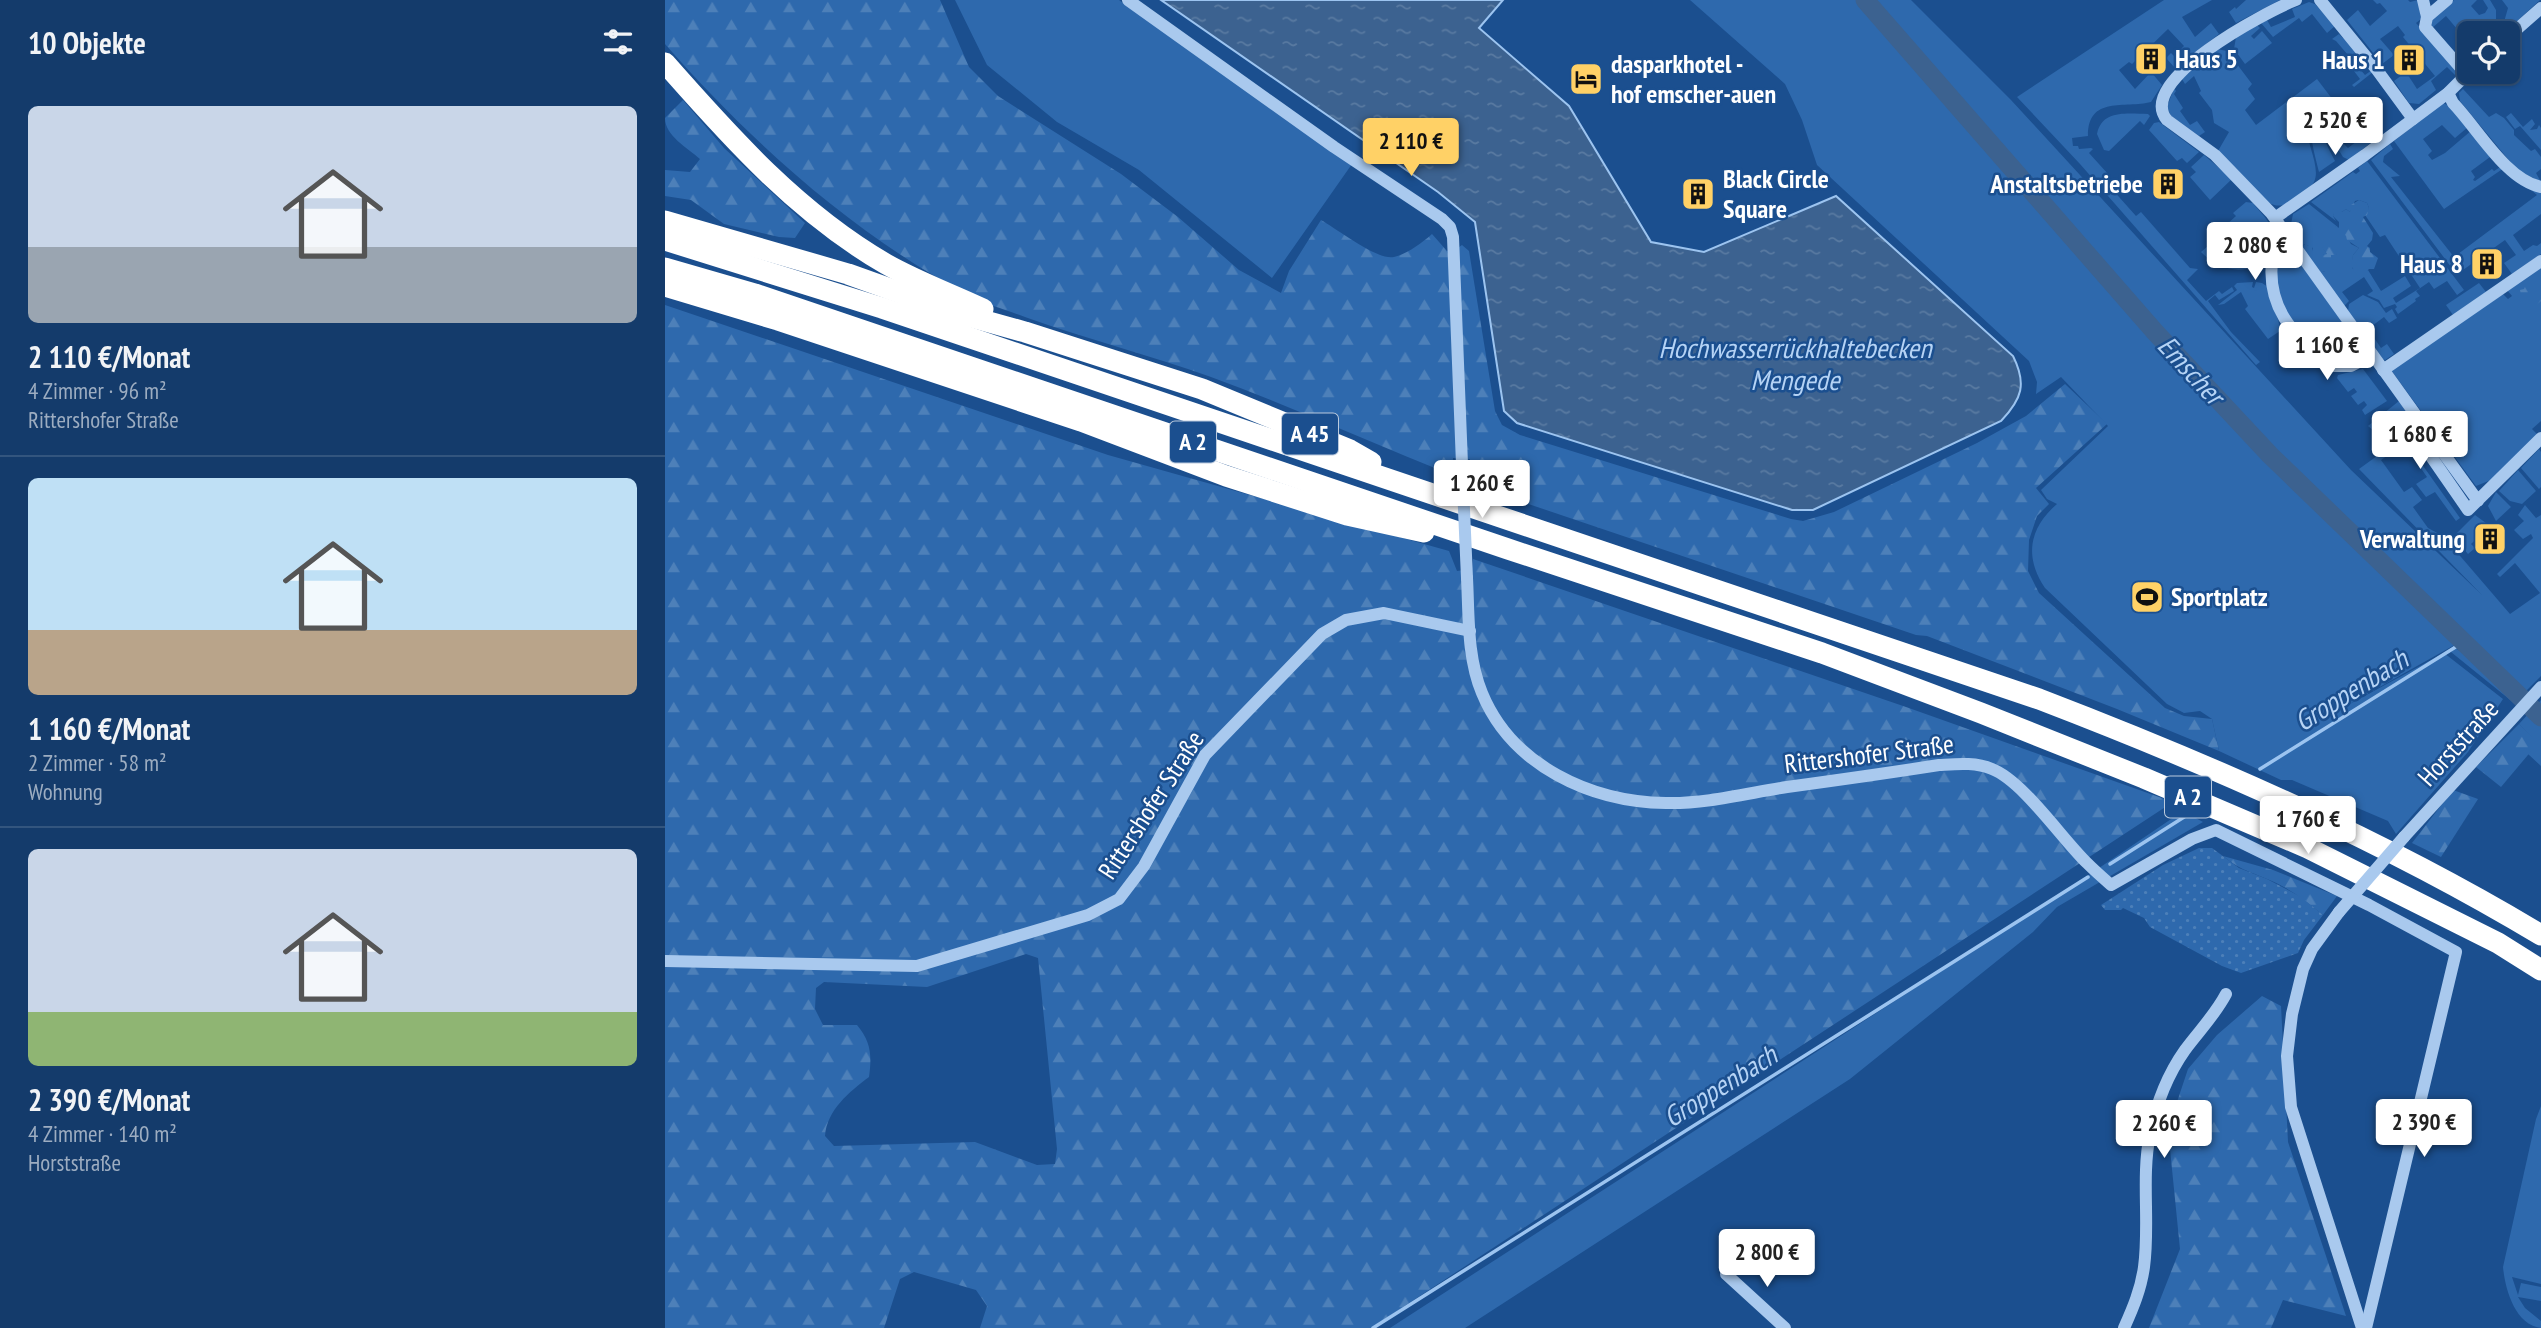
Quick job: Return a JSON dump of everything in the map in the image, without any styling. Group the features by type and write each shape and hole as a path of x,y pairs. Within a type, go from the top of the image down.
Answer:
{"highway":[{"path":"665,63 750,158 796,200 886,264 999,317 1024,332"},
{"path":"665,221 848,274 957,313 1024,332"},
{"name":"A 2","path":"665,240 882,308 1415,487 1964,672 2124,731 2324,819 2541,935"},
{"name":"A 2","path":"665,268 767,298 1822,653 2131,773 2308,848 2498,943 2541,970"},
{"path":"665,286 778,320 1081,421 1226,476 1347,515 1509,549"},
{"name":"A 45","path":"1024,332 1202,389 1350,450 1415,487"}],"street":[{"name":"Rittershofer Straße","path":"1128,0 1450,227 1453,237 1467,578 1474,667 1482,693 1495,719 1517,747 1542,767 1572,783 1612,798 1667,803 1939,765 1960,763 1982,766 2004,776 2111,885 2192,839 2216,830 2369,905 2456,952 2449,982"},
{"path":"2297,0 2239,30 2200,57 2166,89 2160,104 2161,113 2215,155 2278,223 2478,501 2541,439"},
{"path":"2320,0 2413,119"},
{"path":"2423,0 2427,17 2425,27 2457,61"},
{"path":"2427,17 2447,0"},
{"path":"2520,26 2541,8"},
{"path":"2372,355 2351,366 2330,366 2283,317 2275,303 2270,269 2278,223 2457,84"},
{"path":"2448,93 2513,174 2528,184 2541,187"},
{"path":"2383,370 2541,261"},
{"name":"Rittershofer Straße","path":"665,961 917,966 1088,915 1119,899 1144,866 1205,755 1322,634 1346,620 1384,614 1470,631"},
{"name":"Horststraße","path":"2364,1328 2291,1107 2287,1056 2293,1003 2312,949 2339,912 2404,836 2541,687"},
{"name":"Horststraße","path":"2364,1328 2449,982"},
{"path":"2124,1328 2137,1301 2144,1267 2145,1184 2150,1134 2164,1089 2184,1052 2220,1007 2226,994"},
{"path":"1726,1274 1785,1328"}],"green space":[{"path":"665,0 940,0 969,67 998,96 1121,174 1178,217 1239,270 1281,293 1289,271 1321,220 1368,249 1387,257 1404,253 1432,234 1447,251 1462,245 1469,251 1495,411 1502,425 1520,435 1791,519 1803,521 1834,512 1977,443 2026,416 2065,384 2107,424 2036,488 2049,504 2037,516 2029,540 2028,571 2039,593 2165,708 2184,716 2212,719 2219,751 1927,636 1916,635 1490,491 1470,473 1470,459 1453,458 1452,475 1211,377 1048,325 977,299 885,244 806,184 769,151 698,81 665,44"},
{"path":"955,0 1119,0 1352,164 1272,278 1139,170 1057,122 987,65"},
{"path":"1690,0 1911,0 2011,100 2351,470 2482,595 2359,469 2388,448 2391,453 2381,460 2404,492 2412,487 2422,500 2413,507 2428,528 2441,535 2510,614 2540,593 2515,563 2500,577 2497,574 2533,538 2531,534 2523,539 2514,530 2524,521 2518,515 2525,505 2536,518 2541,515 2541,676 2526,691 2467,638 2335,712 2444,653 2503,699 2468,752 2396,834 2388,821 2292,780 2281,780 2219,751 2212,719 2200,711 2184,713 2167,704 2045,588 2034,565 2033,543 2040,523 2057,504 2047,499 2041,490 2108,426 2061,377 2036,394 2037,382 2029,361 1817,165 1802,120 1785,84"},
{"path":"2164,0 2212,0 2182,17 2195,37 2211,23 2219,34 2175,68 2166,58 2171,53 2174,56 2184,46 2168,29 2132,64 2129,62 2119,70 2135,89 2151,72 2162,85 2151,102 2101,109 2094,114 2088,136 2072,138 2073,146 2093,149 2089,153 2108,174 2103,179 2136,216 2141,212 2190,268 2198,269 2187,280 2206,301 2219,291 2222,294 2232,287 2234,291 2219,300 2215,295 2208,301 2231,332 2260,362 2256,365 2080,164 2017,97"},
{"path":"2246,0 2280,0 2236,23 2229,12"},
{"path":"2373,0 2418,0 2421,19 2416,23 2457,69 2455,75 2447,67 2431,81 2436,90 2419,104 2409,103 2394,81 2406,72 2417,89 2435,76 2403,37 2405,35 2398,26 2380,39 2394,55 2382,64 2347,20 2358,10 2370,26 2387,11 2380,3 2377,4"},
{"path":"2454,0 2477,0 2471,6 2479,15 2485,13 2488,8 2483,0 2490,0 2496,10 2496,21 2457,21 2457,29 2446,16 2432,28 2432,20"},
{"path":"2502,0 2540,0 2517,21 2504,21 2508,8"},
{"path":"2309,2 2315,4 2335,26 2327,33 2312,14 2302,22 2299,18 2273,37 2261,23 2267,20 2271,27 2295,17 2292,9"},
{"path":"2257,25 2260,28 2251,36 2254,39 2262,31 2272,43 2245,64 2234,49 2236,37"},
{"path":"2339,34 2345,37 2359,54 2352,60 2365,75 2372,70 2373,72 2354,87 2352,85 2360,79 2344,58 2348,55 2332,39"},
{"path":"2217,49 2227,51 2252,84 2248,89 2255,99 2245,110 2256,125 2317,79 2333,100 2318,106 2307,118 2307,134 2316,175 2310,187 2287,204 2278,206 2268,202 2218,151 2229,132 2214,123 2212,110 2199,93 2201,91 2194,76 2185,84 2182,79"},
{"path":"2174,88 2174,94 2183,108 2180,111 2190,125 2197,121 2205,132 2199,136 2171,116 2167,107"},
{"path":"2463,89 2489,117 2496,113 2504,118 2514,130 2514,135 2531,151 2535,149 2541,157 2541,169 2536,173 2541,182 2517,170 2460,101 2459,93"},
{"path":"683,100 724,148 805,223 795,238 779,237 724,224 691,200 665,196 665,170 690,172 700,159 673,136 666,124 665,118"},
{"path":"2343,100 2324,117 2329,124 2325,133 2326,142 2335,161 2319,172 2312,140 2313,116 2319,110"},
{"path":"2443,103 2450,106 2468,127 2455,138 2442,125 2423,139 2432,151 2428,155 2432,160 2445,153 2472,130 2490,157 2471,171 2475,177 2473,180 2492,169 2494,171 2502,166 2504,168 2444,209 2394,141"},
{"path":"2511,113 2523,127 2532,119 2535,124 2530,130 2537,129 2539,125 2541,150 2520,126 2515,129 2506,117"},
{"path":"2124,114 2150,116 2144,125 2140,121 2109,151 2104,150 2097,134 2104,120"},
{"path":"2159,122 2199,152 2187,163 2182,158 2177,161 2149,130 2154,123"},
{"path":"2373,129 2378,137 2349,160 2343,157 2338,149 2343,143 2348,148"},
{"path":"2390,144 2393,149 2384,156 2383,162 2400,176 2391,177 2454,257 2537,195 2531,190 2534,188 2541,191 2541,214 2513,235 2524,251 2541,243 2541,254 2512,274 2504,263 2516,255 2505,240 2463,270 2460,267 2454,271 2371,160"},
{"path":"2204,155 2232,179 2210,200 2190,177 2196,172 2191,167"},
{"path":"2367,161 2464,290 2457,295 2447,281 2434,289 2429,282 2416,291 2420,296 2416,301 2398,314 2395,304 2384,308 2379,300 2367,295 2373,291 2364,277 2342,292 2349,301 2344,306 2318,270 2324,272 2331,254 2336,255 2339,238 2342,238 2344,232 2351,244 2359,248 2353,255 2352,268 2361,273 2368,270 2381,291 2405,276 2411,286 2393,298 2396,303 2420,288 2385,235 2380,237 2365,215 2369,208 2367,203 2355,201 2350,212 2346,209 2342,212 2335,211 2333,216 2336,221 2311,202 2353,172 2356,174 2360,171 2358,168"},
{"path":"2359,200 2367,203 2369,208 2367,215 2363,217 2373,233 2367,246 2378,258 2374,269 2369,269 2363,275 2357,274 2351,266 2353,255 2359,248 2347,240 2342,232 2342,238 2339,239 2340,249 2336,255 2331,255 2331,268 2320,271 2302,247 2306,243 2312,246 2313,251 2327,254 2318,242 2331,224 2339,228 2339,222 2333,216 2334,211 2339,209 2342,212 2346,209 2350,212 2351,205"},
{"path":"2246,202 2253,203 2268,222 2271,230 2269,246 2258,264 2240,270 2230,269 2210,260 2201,252 2228,229 2225,226 2236,216 2233,213"},
{"path":"2309,204 2339,228 2331,225 2320,243 2327,254 2324,256 2321,251 2313,251 2313,248 2304,244 2303,247 2290,229 2293,214"},
{"path":"2281,244 2286,244 2360,346 2347,361 2332,360 2284,309 2277,276 2277,259"},
{"path":"2541,267 2541,421 2532,429 2538,435 2491,480 2476,486 2391,370 2503,294 2508,299 2512,296 2507,290"},
{"path":"2528,280 2540,282 2538,284 2541,290 2541,301 2534,307 2523,304 2520,290 2524,289"},
{"path":"2253,282 2254,288 2256,282 2268,287 2278,321 2280,331 2268,339 2245,309 2248,306 2241,292 2218,305 2237,290 2234,286 2237,283"},
{"path":"2479,283 2486,292 2453,315 2446,305"},
{"path":"2363,295 2378,302 2386,313 2392,309 2397,318 2389,323 2384,317 2368,329 2381,348 2387,344 2394,354 2385,360 2348,311 2349,304"},
{"path":"665,305 1108,455 1449,551 1457,571 1472,569 1473,559 1906,707 2173,802 1371,1328 980,1328 987,1306 976,1290 914,1272 900,1279 884,1328 665,1328","holes":["1026,954 1038,958 1057,1149 1055,1164 1037,1165 975,1142 834,1146 825,1136 835,1110 847,1095 869,1077 870,1055 868,1043 857,1025 823,1025 815,1009 816,988 824,982 927,987"]},
{"path":"2363,369 2387,401 2365,415 2362,410 2367,405 2364,401 2358,405 2351,396 2357,392 2354,388 2348,392 2337,378 2338,375"},
{"path":"2399,401 2410,417 2409,420 2390,435 2368,426"},
{"path":"2408,432 2415,442 2409,446 2460,518 2456,521 2435,492 2426,497 2416,484 2427,477 2404,444 2394,450 2391,445"},
{"path":"2539,449 2541,487 2539,489 2521,468"},
{"path":"2518,470 2536,491 2522,504 2510,501 2499,491"},
{"path":"2496,492 2511,507 2496,521 2488,506"},
{"path":"2475,515 2490,526 2471,544 2475,548 2468,554 2455,535"},
{"path":"2455,648 2517,701 2514,703 2451,652"},
{"path":"2541,700 2541,766 2528,754 2537,743 2519,724"},
{"path":"2519,724 2538,743 2501,787 2476,767"},
{"path":"2453,790 2478,799 2441,857 2412,843"},
{"path":"2183,811 2203,822 2057,907 2033,932 1850,1079 1465,1328 1390,1328 2074,885"},
{"path":"2199,848 2212,848 2239,868 2301,897 2323,915 2304,940 2298,953 2241,973 2222,966 2150,927 2144,918 2123,908 2105,910 2101,905 2163,865"},
{"path":"2223,856 2273,870 2337,896 2323,915 2289,890 2239,867"},
{"path":"2262,996 2281,1006 2288,1142 2346,1316 2283,1300 2271,1328 2149,1328 2180,1249 2168,1129 2188,1069 2217,1035"},
{"path":"2541,1106 2541,1284 2512,1277 2518,1295 2521,1283 2541,1287 2541,1301 2518,1297 2525,1308 2541,1321 2541,1328 2524,1320 2513,1305 2503,1267"}],"water":[{"name":"Hochwasserrückhaltebecken Mengede","path":"1161,0 1503,0 1479,28 1569,106 1651,242 1704,252 1836,196 2013,356 2021,383 2018,398 2001,421 1813,510 1792,510 1517,423 1504,411 1475,222 1438,192"}],"waterway":[{"name":"Emscher","path":"1865,0 2155,332 2270,455 2541,717"},
{"name":"Groppenbach","path":"2260,769 2462,643"},
{"name":"Groppenbach","path":"2110,864 2192,812"},
{"name":"Groppenbach","path":"1373,1328 2088,877"}],"place":[{"name":"Haus 5","path":"2151,59"},
{"name":"Haus 1","path":"2409,60"},
{"name":"dasparkhotel - hof emscher-auen","path":"1586,79"},
{"name":"Anstaltsbetriebe","path":"2168,184"},
{"name":"Black Circle Square","path":"1698,194"},
{"name":"Haus 8","path":"2487,264"},
{"name":"Verwaltung","path":"2490,539"},
{"name":"Sportplatz","path":"2147,597"}]}
